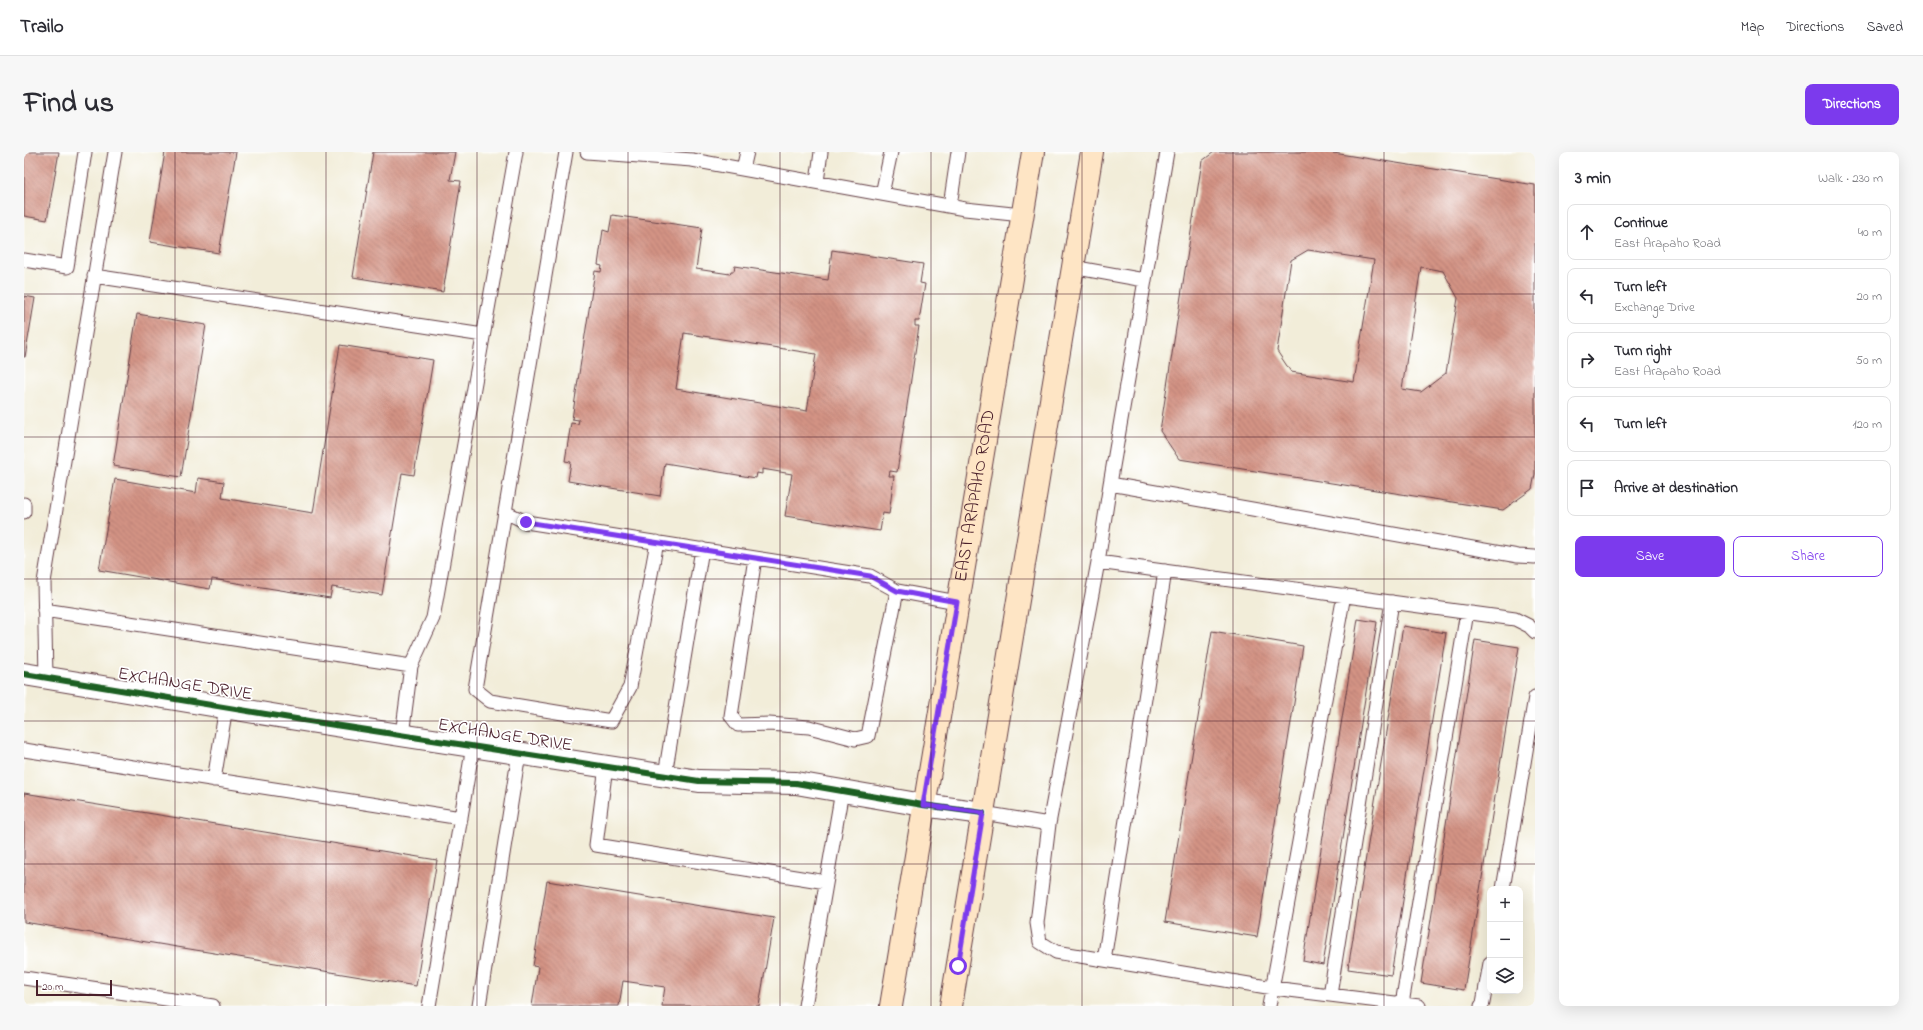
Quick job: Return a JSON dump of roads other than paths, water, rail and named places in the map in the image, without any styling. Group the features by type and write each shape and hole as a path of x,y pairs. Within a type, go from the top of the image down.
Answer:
{"main road":[{"name":"EAST ARAPAHO ROAD","path":"891,1006 923,805 1033,152"},
{"path":"951,1006 1092,152"}],"street":[{"name":"EXCHANGE DRIVE","path":"24,674 699,781 796,784 923,805 983,813"}],"lane":[{"path":"24,260 67,267 85,152"},
{"path":"46,677 44,582 115,152"},
{"path":"402,735 411,666 433,618 516,152"},
{"path":"566,152 475,689 490,701 611,721 630,687 657,542"},
{"path":"587,152 693,156 743,169 950,206 1022,216"},
{"path":"743,169 747,152"},
{"path":"817,182 821,152"},
{"path":"882,194 891,152"},
{"path":"950,206 958,152"},
{"path":"1167,152 1144,280 1098,562 1049,824 1037,922 1040,942 1056,952 1273,988 1419,1006"},
{"path":"1072,267 1144,280"},
{"path":"94,276 483,335"},
{"path":"1110,484 1518,556 1535,557"},
{"path":"24,504 24,512"},
{"path":"505,512 526,522 870,576 897,591 957,602"},
{"path":"665,775 702,550"},
{"path":"755,558 731,716 738,725 769,724 809,726 855,738 868,736 897,591"},
{"path":"1098,562 1515,619 1534,627"},
{"path":"1104,960 1165,571"},
{"path":"1269,1006 1344,596"},
{"path":"1330,995 1392,602"},
{"path":"44,610 411,666"},
{"path":"1402,1004 1467,612"},
{"path":"1504,886 1535,698"},
{"path":"214,780 226,707"},
{"path":"429,1006 473,746"},
{"path":"24,750 461,818"},
{"path":"479,1006 519,753"},
{"path":"606,766 596,845 826,882"},
{"path":"805,1006 842,791"},
{"path":"983,813 1049,824"},
{"path":"24,978 213,1006"},
{"path":"1481,1006 1483,1003 1487,980"}]}
